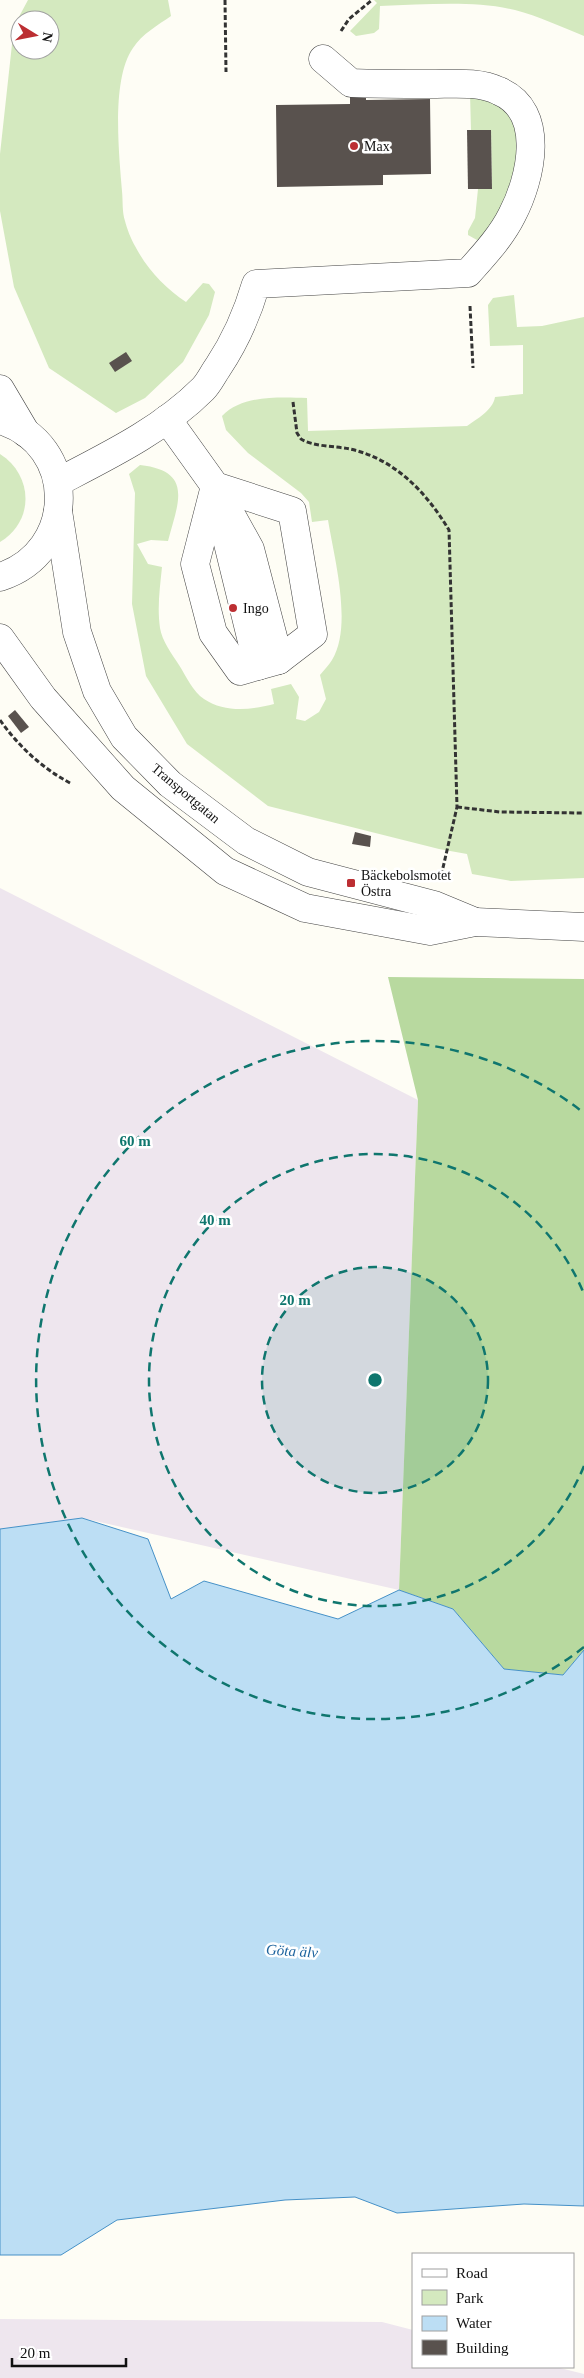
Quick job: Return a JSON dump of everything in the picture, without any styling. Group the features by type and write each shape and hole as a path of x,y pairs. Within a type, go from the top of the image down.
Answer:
{"street":[{"path":"58,482 116,452 167,419 204,388 236,339 246,318 256,284 468,273 490,248 512,216 524,187 529,165 531,140 526,118 515,100 498,90 474,84 351,83 323,59"},
{"name":"Transportgatan","path":"0,389 26,433 44,451 58,482 58,512 77,632 97,691 124,737 170,784 246,841 308,872 434,904 475,922"},
{"path":"167,419 214,486 259,666"},
{"name":"Transportgatan","path":"0,420 26,433"},
{"path":"214,486 195,564 213,633 259,666"},
{"path":"214,486 292,511 313,634 259,666"},
{"name":"Transportgatan","path":"0,577 22,567 39,552 51,533 58,512"},
{"name":"Transportgatan","path":"0,638 43,698 123,788 225,871 305,908 430,931 475,922 584,927"}],"path":[{"path":"224,0 226,72"},
{"path":"323,59 348,19 372,0"},
{"path":"468,273 473,368"},
{"path":"293,402 297,433 302,439 359,452 374,457 395,469 415,485 435,508 448,530 456,807 442,872"},
{"path":"0,720 15,742 55,775 78,787"},
{"path":"456,807 500,812 584,814"}],"shaded area":[{"path":"0,888 418,1100 399,1590 82,1518 0,1529"},
{"path":"0,2319 382,2322 412,2330 412,2368 560,2368 584,2374 584,2378 0,2378"}],"green space":[{"path":"28,0 168,0 171,16 150,30 133,48 126,62 122,78 119,97 118,138 123,214 129,234 140,254 151,270 171,291 186,302 203,283 209,284 215,292 209,315 183,362 145,398 116,413 49,368 14,287 0,211 0,154 10,60 60,60 60,10 23,10"},
{"path":"374,0 584,0 584,36 541,18 515,10 482,5 448,4 380,6 379,29 374,33 356,36 350,31 377,3"},
{"path":"470,93 488,95 523,122 511,197 481,238 477,240 468,235 468,231 475,218 478,189 492,189 491,130 471,130"},
{"path":"514,295 517,327 542,326 584,317 584,878 511,881 472,874 467,854 439,849 268,806 187,744 146,676 132,604 135,493 129,474 140,465 157,468 169,474 175,482 178,491 178,502 168,541 151,540 137,544 148,564 162,567 159,605 161,633 193,688 204,699 221,707 247,709 274,704 271,689 291,684 299,697 296,719 305,721 319,712 326,699 320,675 332,660 338,646 342,611 328,520 312,522 309,502 301,493 248,453 226,430 222,416 240,404 262,399 285,397 307,398 308,431 467,426 488,410 495,397 523,394 523,345 490,346 488,305 493,298"},
{"path":"0,454 11,463 19,474 26,498 19,522 11,533 0,542"},
{"path":"388,977 584,979 584,1650 563,1675 504,1669 453,1609 399,1590 418,1100"}],"water":[{"name":"Göta älv","path":"82,1518 148,1539 171,1599 204,1581 338,1619 399,1590 453,1609 504,1669 563,1675 584,1650 584,2206 524,2204 397,2213 355,2197 285,2200 117,2220 61,2255 0,2255 0,1529"}],"building":[{"name":"Max","path":"350,97 366,97 366,100 430,99 431,174 383,175 383,185 277,187 276,105 350,104"},
{"path":"467,130 491,130 492,189 468,189"},
{"path":"126,352 132,361 115,372 109,363"},
{"path":"15,710 29,727 21,733 8,716"},
{"path":"355,832 371,836 370,847 352,844"}],"place":[{"name":"Max","path":"354,146"},
{"name":"Ingo","path":"233,608"},
{"name":"Bäckebolsmotet Östra","path":"351,883"}]}
